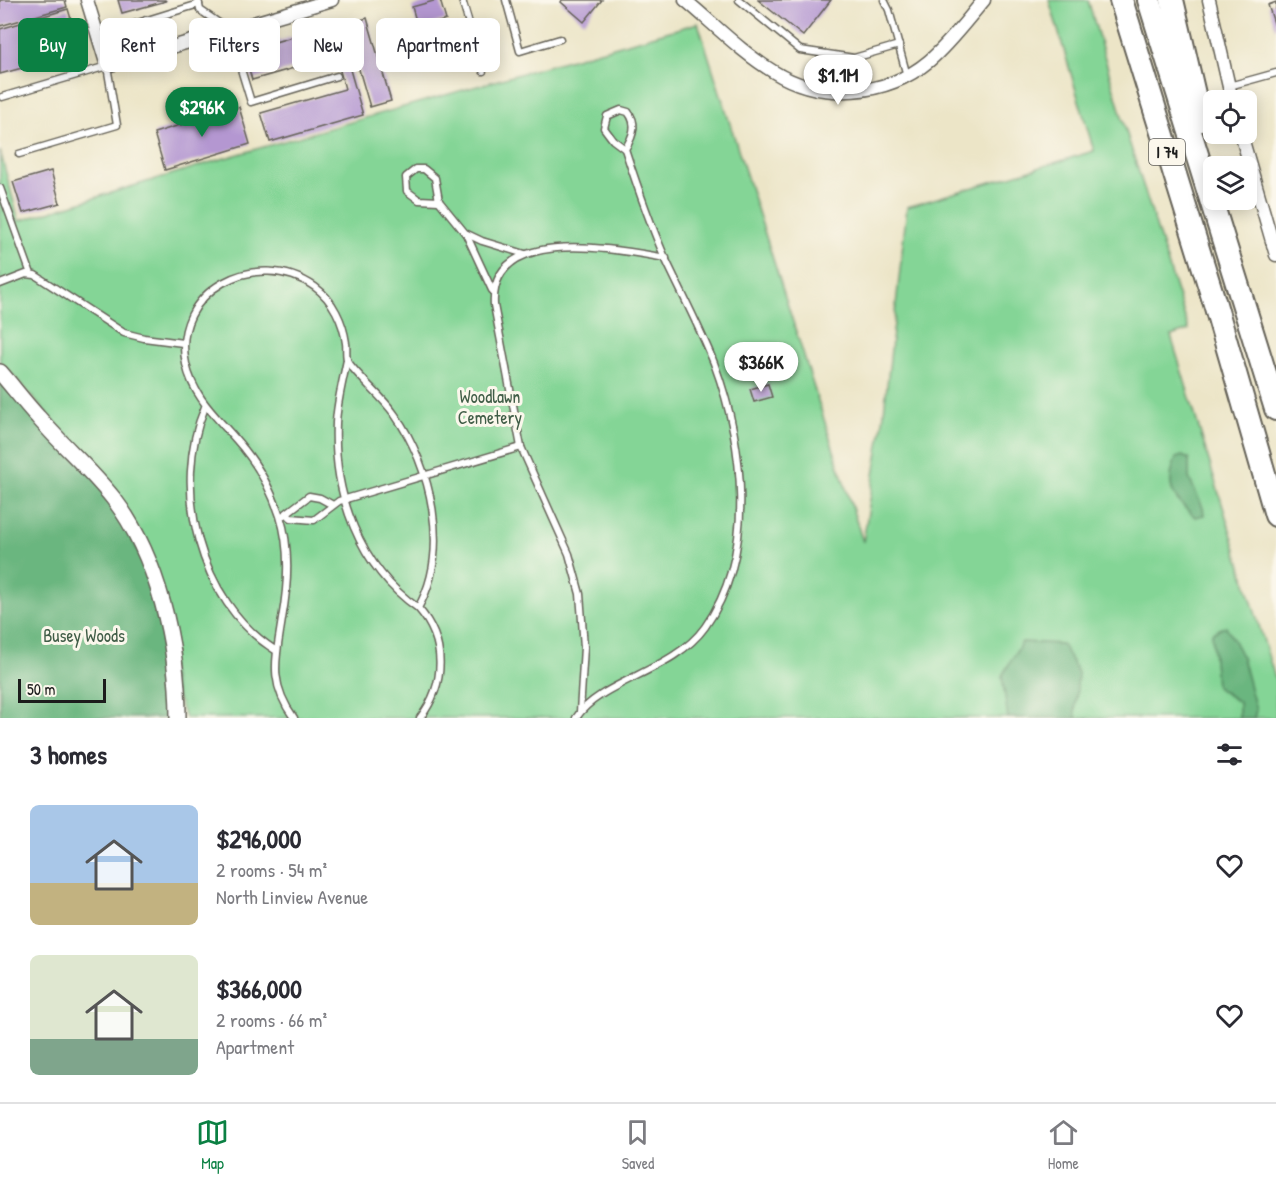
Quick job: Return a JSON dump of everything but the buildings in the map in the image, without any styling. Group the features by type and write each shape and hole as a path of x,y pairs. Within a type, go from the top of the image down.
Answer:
{"highway":[{"path":"1107,0 1171,201 1215,304"},
{"name":"I 74","path":"1121,0 1215,304 1276,515"},
{"name":"I 74","path":"1149,0 1276,409"},
{"path":"1173,0 1209,156"},
{"path":"1220,210 1229,253"}],"street":[{"path":"87,0 100,43"},
{"path":"270,18 332,0"},
{"path":"685,0 773,72 821,90 861,91 907,76 941,50 984,0"},
{"path":"1209,0 1230,90"},
{"path":"1244,144 1276,255"},
{"path":"0,372 38,418 112,498 138,539 169,627 174,658 178,718"}],"lane":[{"path":"462,0 467,18"},
{"path":"506,0 520,51 560,39"},
{"path":"739,0 800,50 854,58 899,45"},
{"path":"884,0 907,76"},
{"path":"152,18 198,2 201,10 212,18"},
{"path":"2,97 100,68"},
{"path":"19,154 117,125 108,72"},
{"path":"242,72 251,102 337,76"},
{"path":"1229,87 1276,73"},
{"path":"578,715 614,689 670,659 694,639 714,611 725,588 737,546 739,488 726,403 710,354 638,191 625,149 613,140 604,128 607,116 613,112 628,112 634,124 631,140 625,149"},
{"path":"439,201 419,201 412,196 405,184 410,172 424,169 430,172 438,186 439,201 465,233 493,293 521,447 569,554 578,585 584,647 578,715"},
{"path":"0,188 31,274 117,330 144,338 183,343"},
{"path":"465,233 482,241 525,254"},
{"path":"493,293 496,280 505,268 525,254 554,249 594,248 666,258"},
{"path":"294,718 280,694 275,670 275,650 285,595 283,515 255,465 205,407 190,381 183,343 197,307 215,287 245,273 276,271 303,279 325,295 340,320 347,360 336,424 344,500 370,560 395,590 418,608 435,632 440,662 434,695 420,718"},
{"path":"0,284 31,274"},
{"path":"347,360 396,417 426,475 433,514 433,540 428,587 418,608"},
{"path":"205,407 194,438 191,460 190,485 196,536 214,576 237,615 275,650"},
{"path":"283,515 314,520 331,504 521,447"},
{"path":"283,515 309,496 320,498 331,504"}],"green space":[{"name":"Woodlawn Cemetery","path":"1049,0 1088,0 1129,141 1189,330 1171,336 1276,681 1276,718 185,718 91,463 0,361 0,151 19,221 225,158 698,23 863,542 883,421 907,207 1094,151"},
{"name":"Busey Woods","path":"0,372 113,498 163,605 178,718 0,718"},
{"path":"1182,456 1189,459 1189,478 1204,515 1195,517 1181,504 1173,492 1172,468 1176,458"},
{"path":"1226,626 1241,654 1256,710 1254,718 1239,718 1239,702 1216,687 1212,633"},
{"path":"1022,642 1062,644 1078,673 1075,713 1077,718 1008,718 1002,676"}]}
